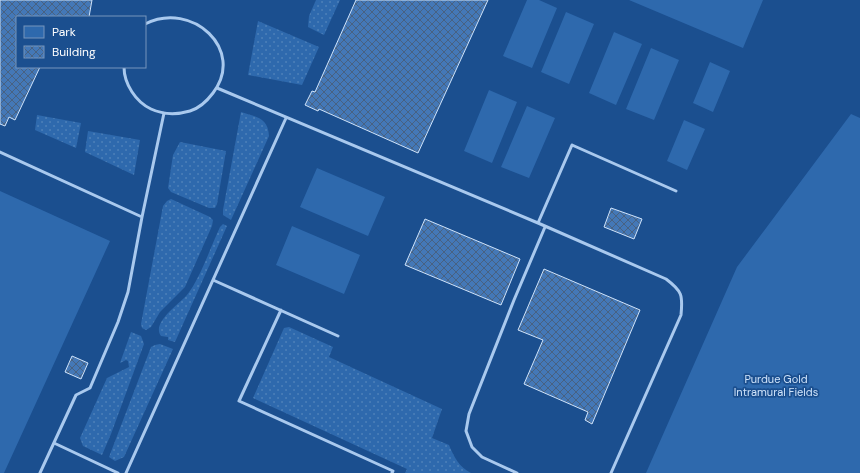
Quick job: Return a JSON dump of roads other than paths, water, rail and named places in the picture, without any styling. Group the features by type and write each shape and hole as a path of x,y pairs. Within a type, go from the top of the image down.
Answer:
{"lane":[{"path":"124,68 124,73 129,87 138,99 150,108 164,113 180,114 195,109 208,100 217,88 222,74 223,60 219,46 211,34 201,24 188,17 173,15 159,18 146,24"},
{"path":"217,88 538,223 666,280 677,288 682,300 681,315 611,473"},
{"path":"40,473 76,395 90,388 118,322 128,292 164,113"},
{"path":"126,473 286,118"},
{"path":"538,223 572,145 676,191"},
{"path":"0,152 142,217"},
{"path":"517,473 482,457 472,447 466,431 469,414 514,300 545,227"},
{"path":"213,280 338,336"},
{"path":"281,310 239,401 393,471 392,473"},
{"path":"54,443 118,473"}],"park label":[{"name":"Purdue Gold Intramural Fields","path":"776,385"}]}
